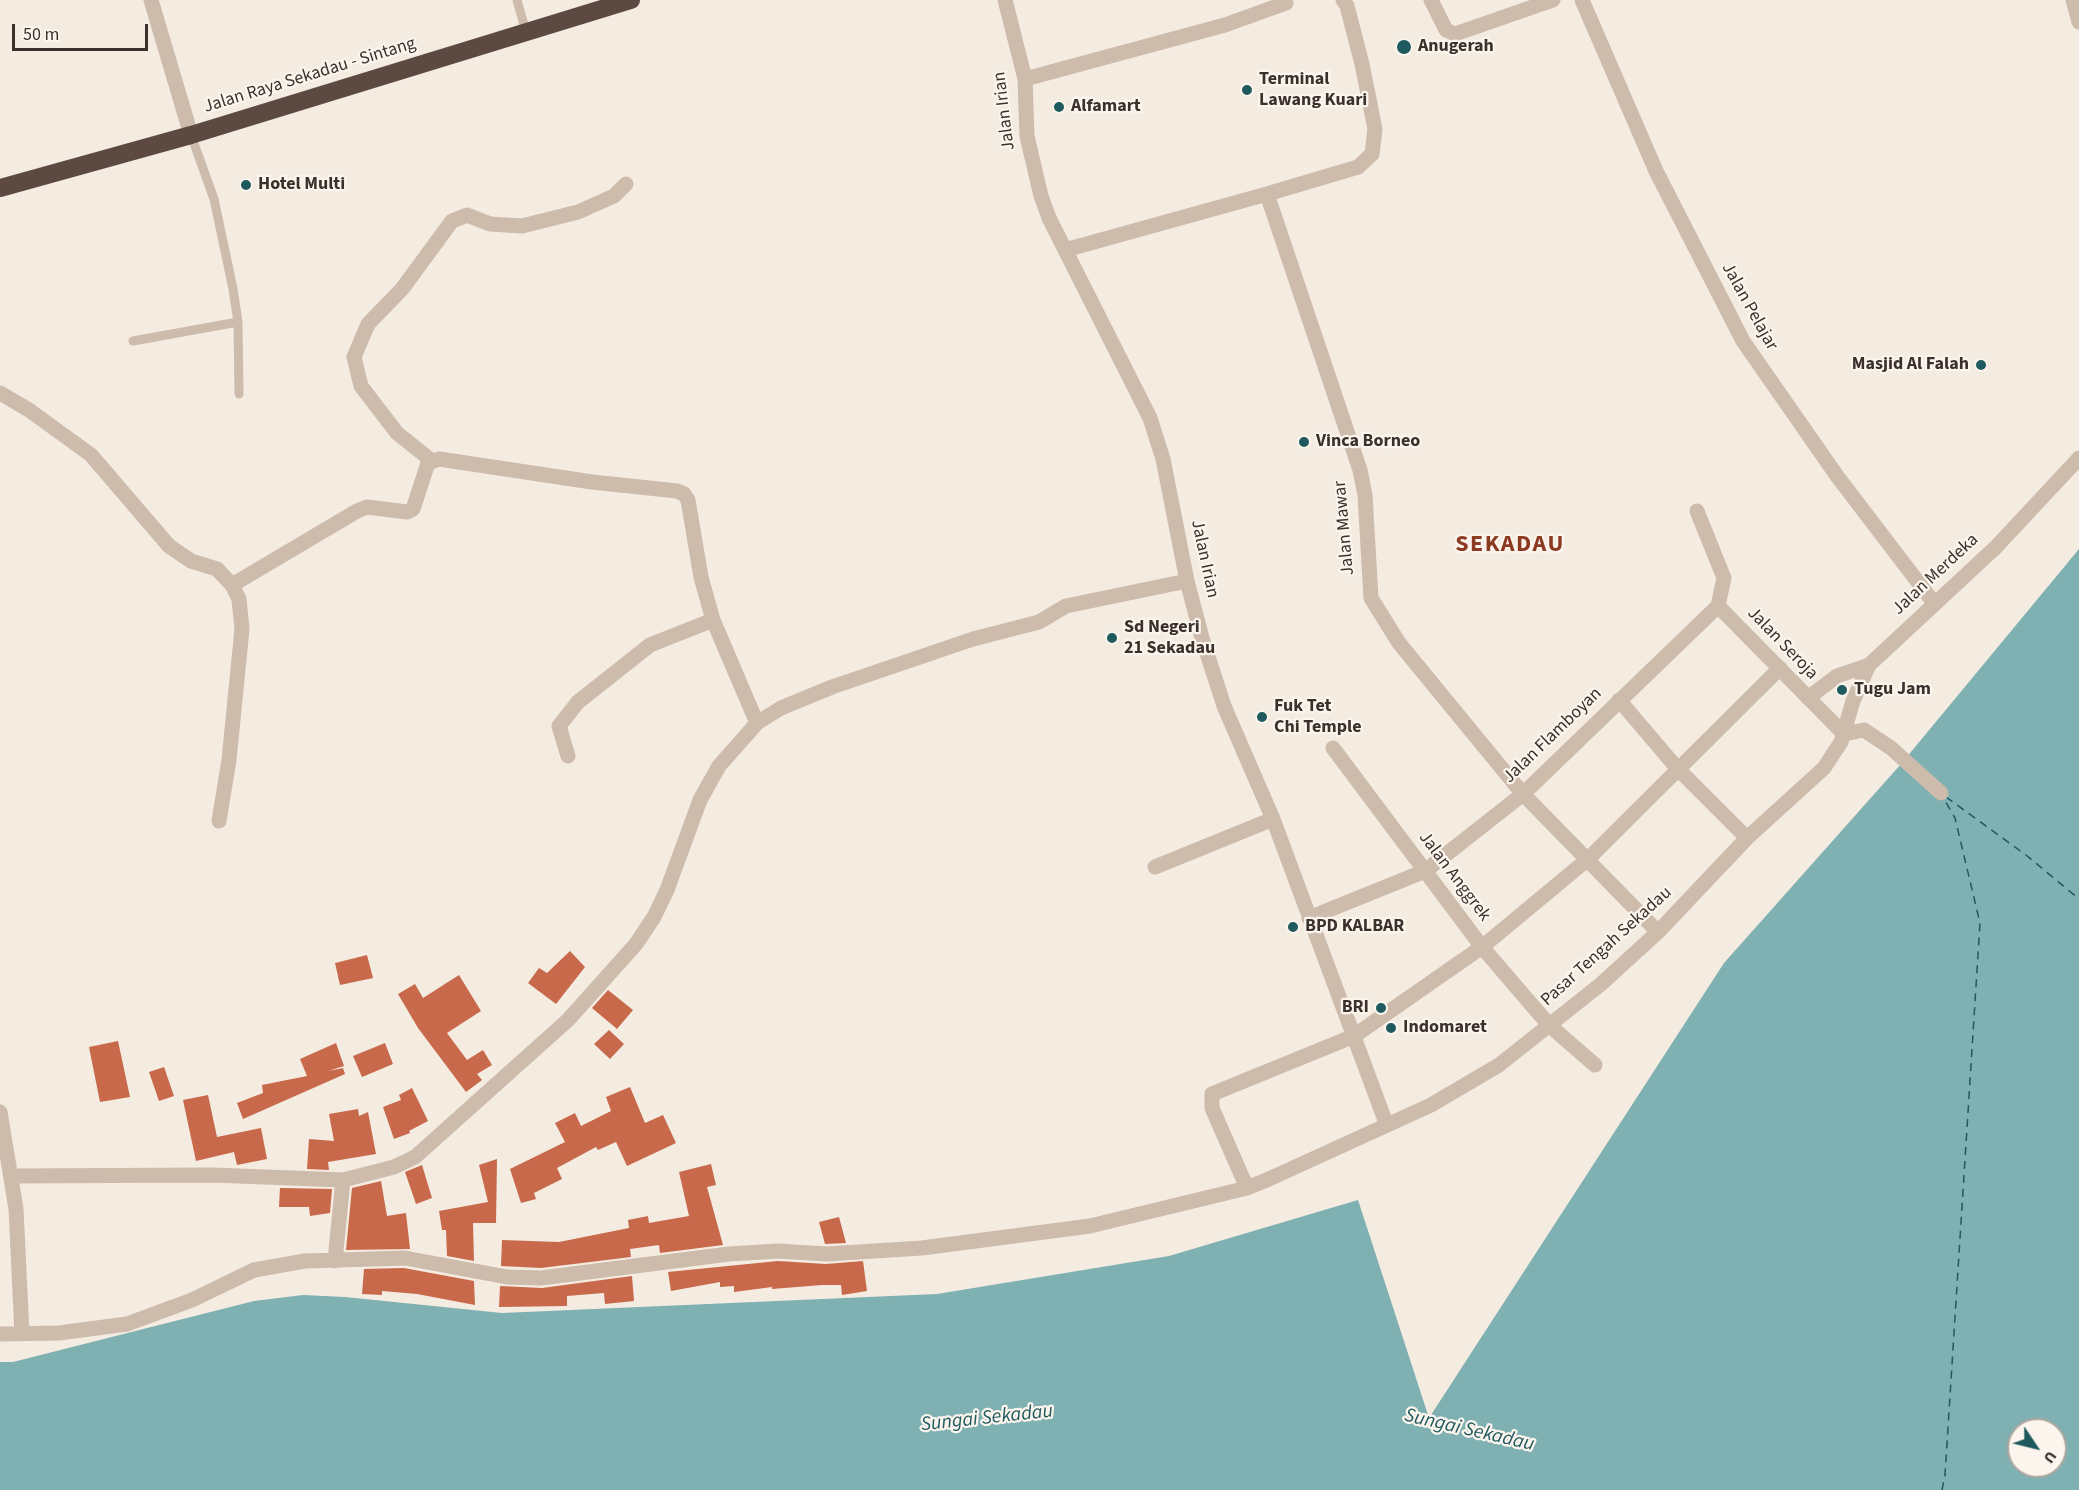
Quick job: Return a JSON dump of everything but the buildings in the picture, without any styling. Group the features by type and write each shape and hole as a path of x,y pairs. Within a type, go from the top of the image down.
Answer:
{"highway":[{"name":"Jalan Raya Sekadau - Sintang","path":"0,188 191,135 631,0"}],"street":[{"path":"151,0 191,135"},
{"name":"Jalan Irian","path":"1005,0 1025,79 1027,136 1032,167 1049,218 1150,418 1164,459 1187,581 1224,706 1273,819 1386,1123"},
{"path":"1065,250 1358,167 1372,154 1375,129 1362,64 1347,6 1343,0"},
{"path":"1431,0 1446,30 1455,34 1553,0"},
{"name":"Jalan Pelajar","path":"1582,0 1656,171 1743,341 1837,476 1934,603"},
{"path":"2073,0 2079,22"},
{"path":"1025,79 1225,25 1291,1"},
{"path":"432,460 397,433 362,386 354,357 368,324 402,289 452,221 467,215 490,224 522,226 578,212 614,196 626,184"},
{"name":"Jalan Mawar","path":"1267,194 1360,470 1365,495 1371,598 1399,643 1522,794 1658,932"},
{"path":"0,393 29,410 91,455 170,546 191,561 217,569 232,585 239,599 242,629 229,760 219,821"},
{"path":"232,585 357,511 367,507 407,512 413,509 424,470 432,460 439,459 684,494 688,500 701,577 713,620 757,723"},
{"name":"Jalan Merdeka","path":"1844,734 1853,701 1869,665 1996,547 2079,459"},
{"path":"1697,511 1722,570 1723,586 1718,606"},
{"path":"12,1176 213,1175 343,1180 394,1167 415,1157 568,1020 602,985 654,917 667,890 700,800 719,766 757,723 781,708 832,687 973,639 1039,622 1066,606 1187,581"},
{"name":"Jalan Flamboyan","path":"1309,918 1425,871 1522,794 1718,606"},
{"name":"Jalan Seroja","path":"1718,606 1844,734"},
{"path":"567,756 559,726 578,702 650,645 713,620"},
{"path":"1808,698 1837,676 1869,665"},
{"path":"1247,1188 1212,1108 1212,1094 1354,1036 1482,947 1588,859 1780,668"},
{"path":"1619,700 1677,768 1747,838"},
{"path":"1844,734 1864,730 1890,748 1941,793"},
{"name":"Pasar Tengah Sekadau","path":"0,1334 99,1330 127,1324 192,1300 254,1270 305,1261 405,1258 507,1277 541,1278 729,1254 778,1251 827,1254 869,1252 1090,1226 1247,1188 1322,1156 1386,1123 1431,1105 1499,1065 1658,932 1747,838 1824,768 1844,734"},
{"name":"Jalan Anggrek","path":"1333,748 1482,947 1549,1025 1595,1065"},
{"path":"1155,867 1273,819"},
{"path":"0,1112 16,1209 22,1334"},
{"path":"335,1261 343,1180"},
{"path":"0,1212 16,1209"}],"lane":[{"path":"518,0 526,32"},
{"path":"191,135 214,199 238,322 239,394"},
{"path":"133,341 238,322"}],"water":[{"name":"Sungai Sekadau","path":"2079,549 2079,1490 0,1490 0,1362 13,1362 254,1301 303,1295 345,1297 502,1313 937,1294 1169,1256 1358,1200 1429,1418 1724,963 1901,764"}],"ferry route":[{"path":"1946,797 2026,855 2079,899"},
{"path":"1942,1490 1945,1475 1980,923 1955,818 1944,799"}],"place":[{"name":"Anugerah","path":"1404,47"},
{"name":"Terminal Lawang Kuari","path":"1247,90"},
{"name":"Alfamart","path":"1059,107"},
{"name":"Hotel Multi","path":"246,185"},
{"name":"Masjid Al Falah","path":"1981,365"},
{"name":"Vinca Borneo","path":"1304,442"},
{"name":"Sd Negeri 21 Sekadau","path":"1112,638"},
{"name":"Tugu Jam","path":"1842,690"},
{"name":"Fuk Tet Chi Temple","path":"1262,717"},
{"name":"BPD KALBAR","path":"1293,927"},
{"name":"BRI","path":"1381,1008"},
{"name":"Indomaret","path":"1391,1028"}],"district":[{"name":"SEKADAU","path":"1510,546"}]}
